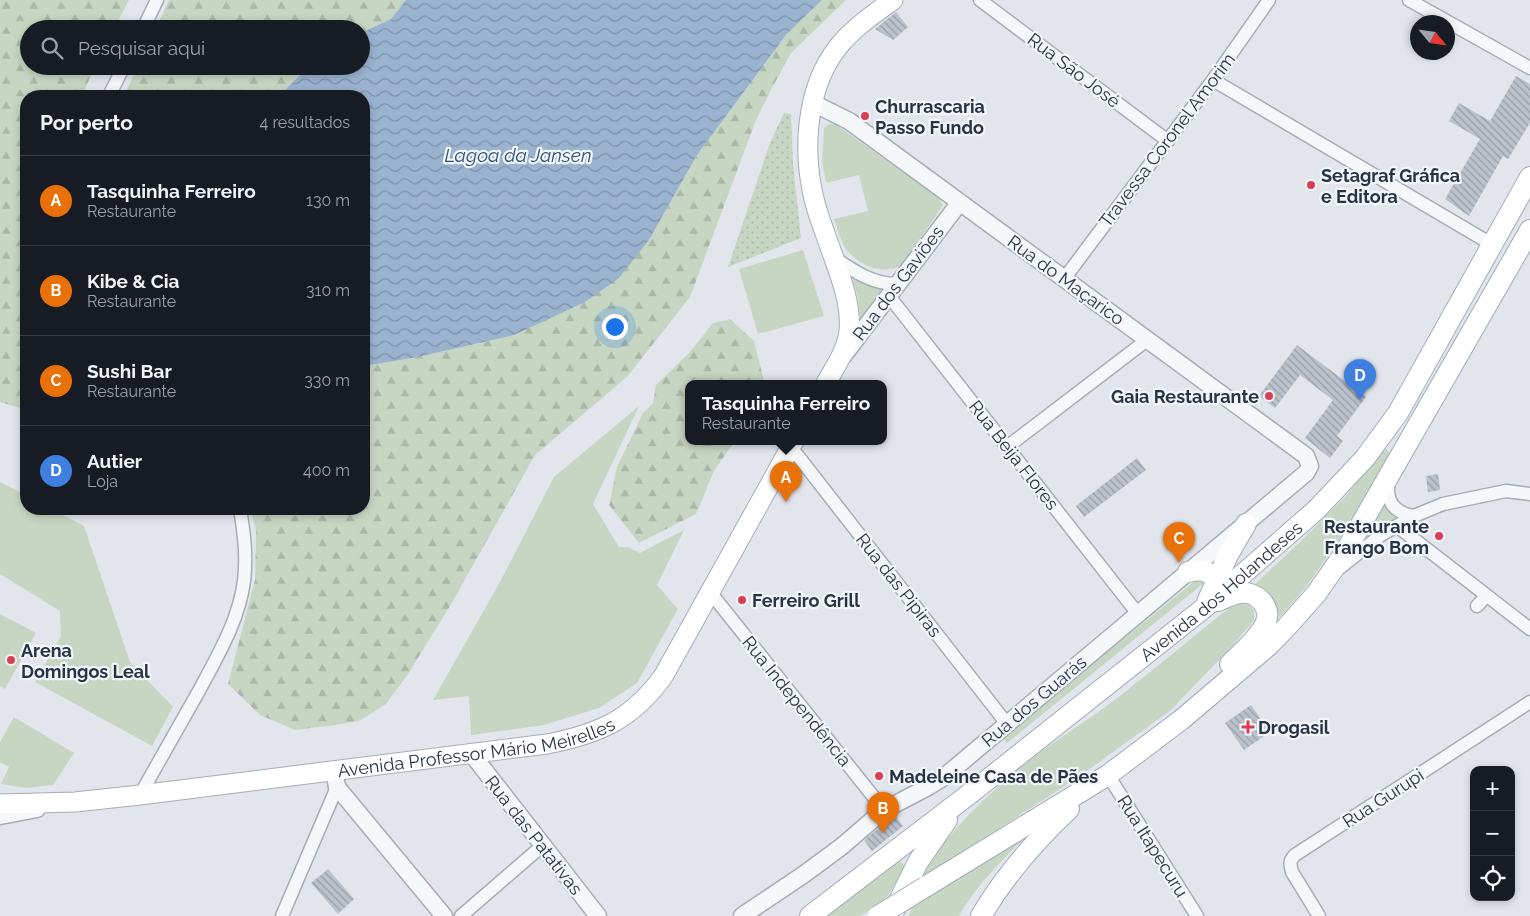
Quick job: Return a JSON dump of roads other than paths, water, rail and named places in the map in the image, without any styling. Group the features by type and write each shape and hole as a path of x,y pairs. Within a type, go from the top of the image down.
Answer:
{"main road":[{"path":"828,380 843,353 848,338 849,317 843,286 815,205 808,167 809,126 813,103 822,74 838,46 865,21 893,0"},
{"name":"Avenida dos Holandeses","path":"810,916 972,792 1204,608 1316,510 1365,458 1398,413 1530,177"},
{"path":"981,916 999,886 1032,846 1072,807 1108,775 1181,720 1267,647 1301,611 1344,554 1530,230"},
{"name":"Avenida Professor Mário Meirelles","path":"0,804 75,802 335,779 471,753 547,744 572,739 601,729 627,714 650,693 664,675 792,445"},
{"path":"1204,608 1228,555 1246,524"},
{"path":"1188,572 1195,570 1206,572 1215,578 1216,582"},
{"path":"1181,720 1220,674 1260,632 1267,618 1267,610 1263,603 1255,596 1246,593 1232,594 1204,608"},
{"path":"878,916 1108,775"},
{"path":"892,916 924,850 955,810 972,792"}],"street":[{"path":"147,20 157,0"},
{"name":"Rua São José","path":"980,0 1168,141"},
{"name":"Travessa Coronel Amorim","path":"1064,278 1213,80 1269,0"},
{"path":"1409,0 1530,68"},
{"path":"112,90 120,75"},
{"path":"1213,80 1493,245"},
{"name":"Rua do Maçarico","path":"813,103 849,121 960,202 1306,456 1309,459 1310,466"},
{"name":"Rua dos Gaviões","path":"837,365 960,202"},
{"path":"833,257 869,279 894,290"},
{"name":"Rua Beija Flores","path":"894,290 1007,447 1138,614"},
{"path":"1007,447 1147,340"},
{"name":"Rua das Pipiras","path":"794,445 1007,724"},
{"name":"Rua dos Guarás","path":"742,916 841,847 884,810 944,777 1246,524 1306,473 1310,466"},
{"path":"1391,475 1388,494 1393,507 1405,514 1414,516"},
{"path":"1327,578 1375,540 1414,516 1443,504 1530,484"},
{"path":"1506,491 1530,494"},
{"path":"140,795 229,634 239,604 245,574 246,551 241,515"},
{"path":"1397,526 1530,629"},
{"path":"1466,597 1473,586"},
{"name":"Rua Independência","path":"710,592 884,810"},
{"path":"1477,606 1486,596"},
{"name":"Rua Gurupi","path":"1319,916 1292,872 1290,865 1295,855 1530,702"},
{"name":"Rua das Patativas","path":"471,753 598,916"},
{"name":"Rua Itapecuru","path":"1108,775 1197,916"},
{"path":"282,916 335,779"},
{"path":"335,779 444,916"},
{"path":"0,816 75,802"},
{"path":"460,916 542,846"}],"water":[{"name":"Lagoa da Jansen","path":"406,0 822,0 786,35 697,155 649,240 619,278 585,302 514,335 418,357 370,365 370,90 285,90 300,75 370,75 370,29 391,19"}],"place":[{"name":"Churrascaria Passo Fundo","path":"865,116"},
{"name":"Setagraf Gráfica e Editora","path":"1311,185"},
{"name":"Gaia Restaurante","path":"1269,396"},
{"name":"Autier","path":"1360,400"},
{"name":"Tasquinha Ferreiro","path":"786,502"},
{"name":"Restaurante Frango Bom","path":"1439,536"},
{"name":"Sushi Bar","path":"1179,563"},
{"name":"Ferreiro Grill","path":"742,600"},
{"name":"Arena Domingos Leal","path":"11,660"},
{"name":"Drogasil","path":"1248,727"},
{"name":"Madeleine Casa de Pães","path":"879,776"},
{"name":"Kibe & Cia","path":"883,833"}]}
